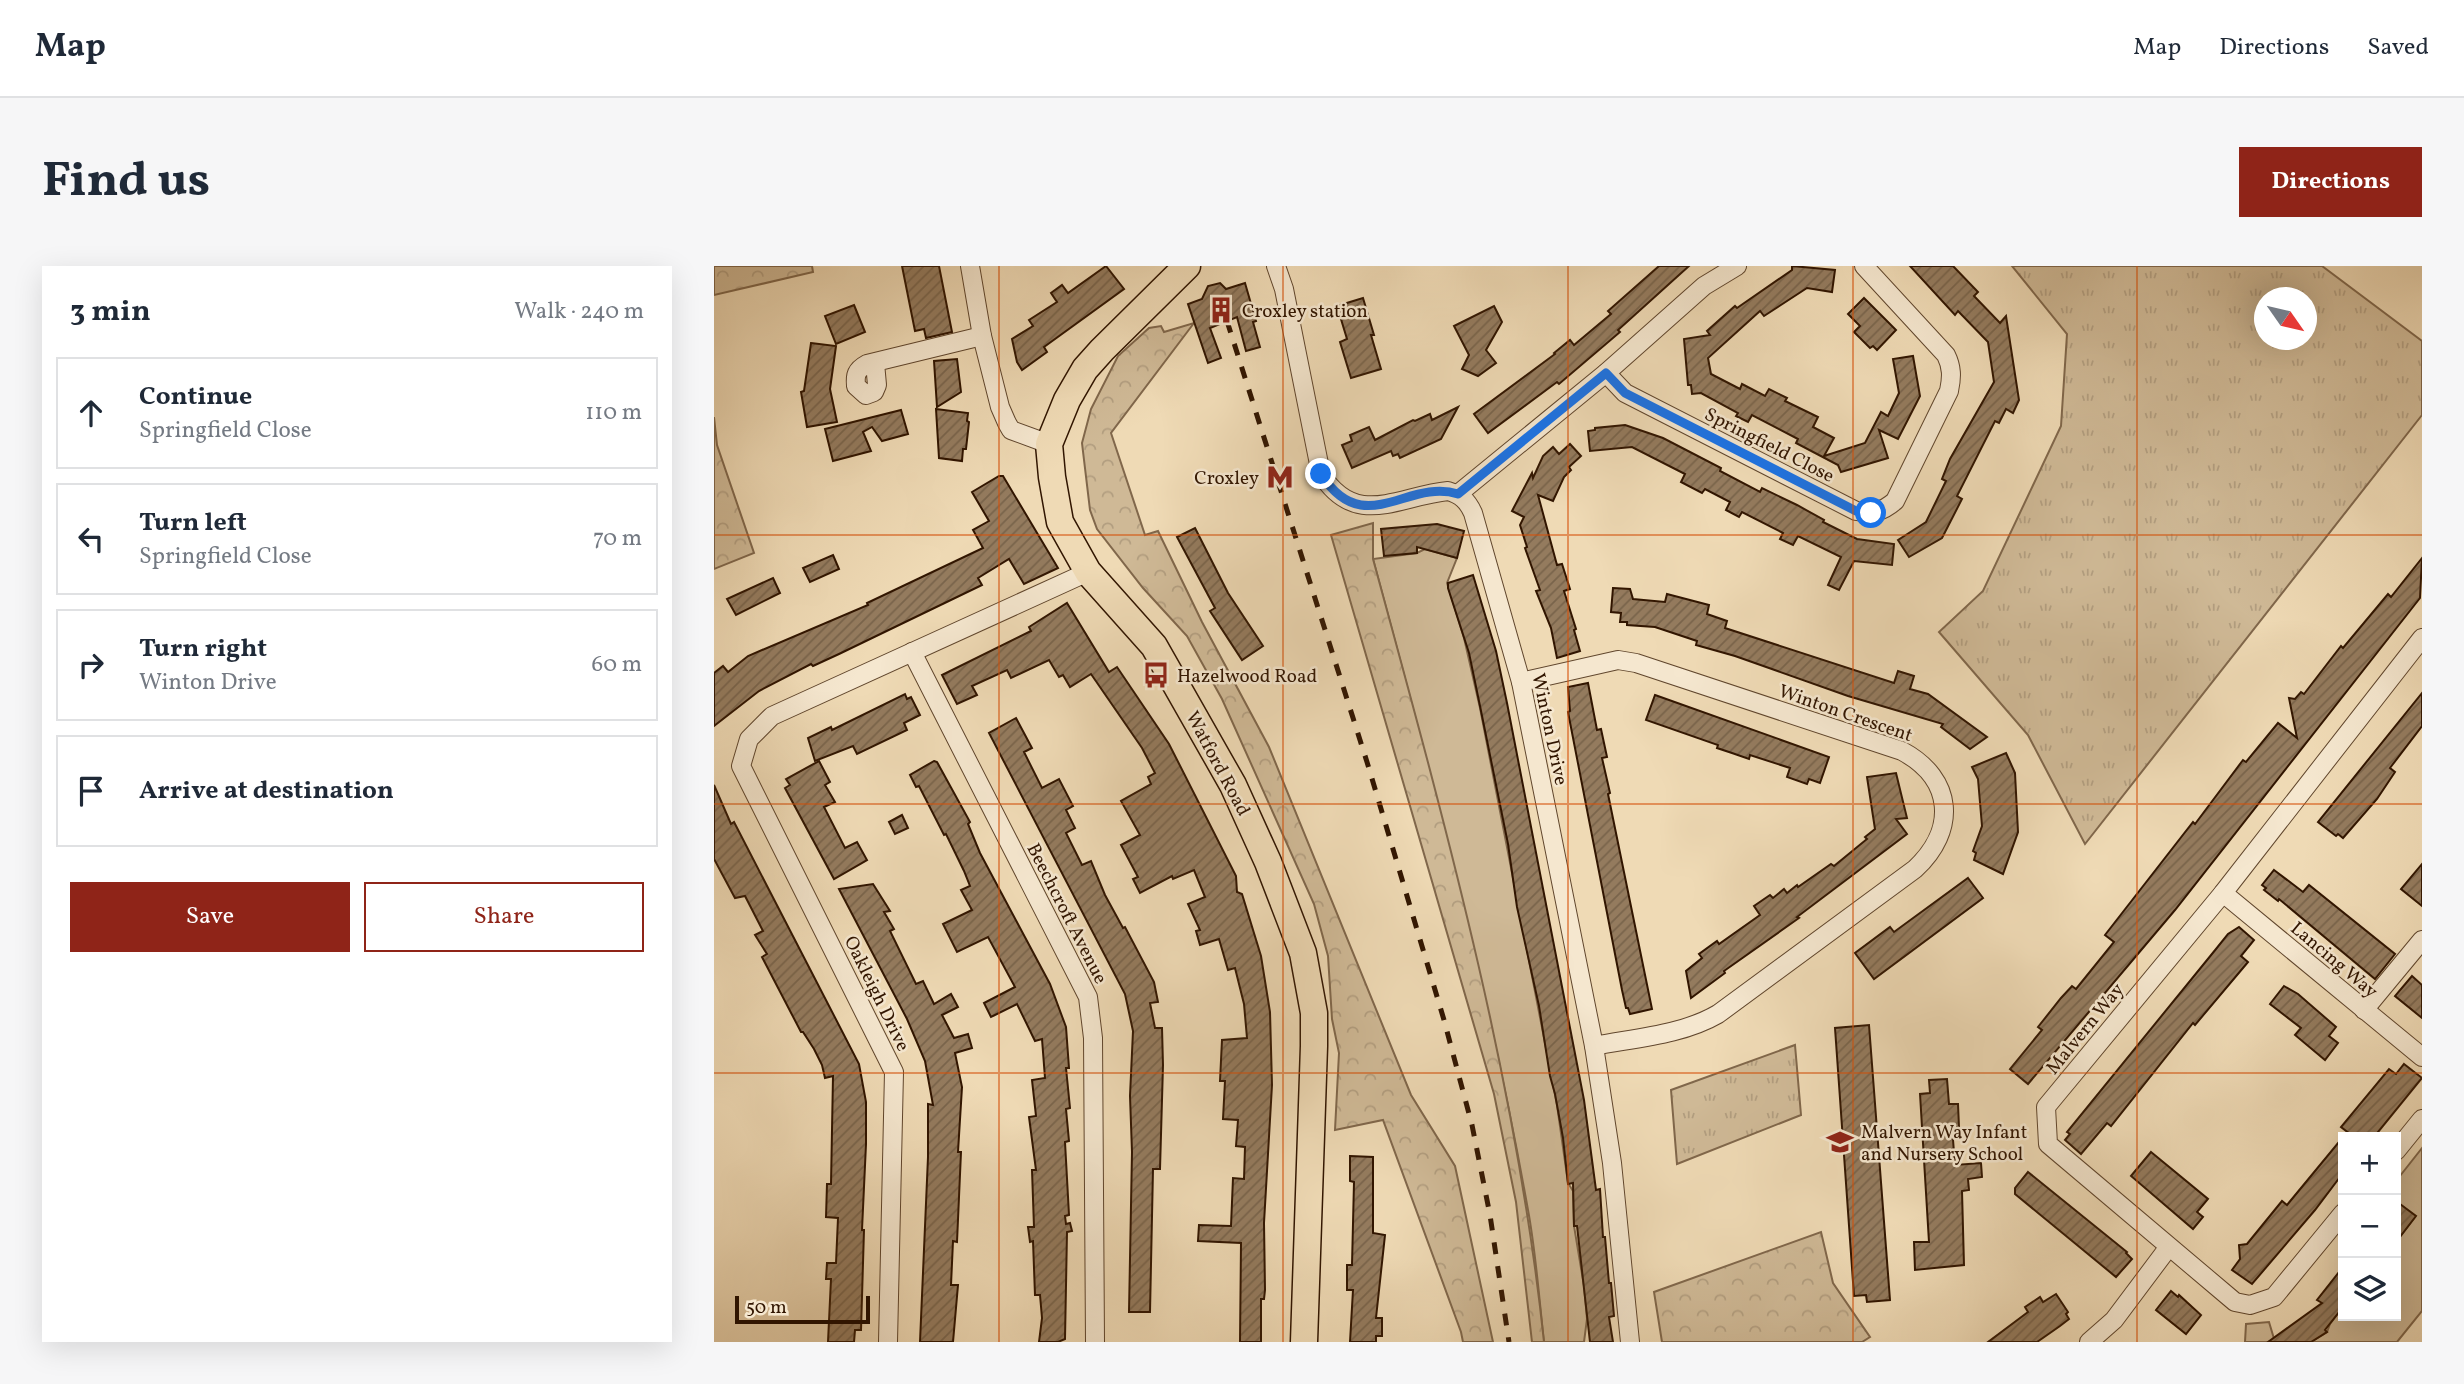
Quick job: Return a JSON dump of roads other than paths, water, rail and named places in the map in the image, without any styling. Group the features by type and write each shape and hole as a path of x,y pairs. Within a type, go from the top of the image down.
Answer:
{"main road":[{"name":"Watford Road","path":"1187,266 1085,369 1066,400 1049,444 1052,477 1060,522 1088,572 1154,646 1210,741 1268,862 1303,953 1314,1013 1304,1342"}],"street":[{"path":"970,266 982,336 1000,407 1007,423 1012,430 1049,444"},
{"path":"1276,266 1285,293 1321,474 1329,487 1341,497 1355,504 1371,507 1435,492 1448,491 1458,494 1606,373 1704,286 1737,266"},
{"name":"Springfield Close","path":"1606,373 1625,393 1856,511 1871,513 1885,510 1895,500 1949,391 1951,365 1946,355 1864,266"},
{"path":"875,363 982,336"},
{"name":"Winton Drive","path":"1458,494 1468,503 1473,513 1521,682 1594,1046 1612,1163 1630,1342"},
{"path":"912,652 1088,572"},
{"name":"Malvern Way","path":"2338,1219 2274,1297 2250,1305 2235,1302 2048,1144 2046,1107 2222,893 2422,638"},
{"name":"Oakleigh Drive","path":"888,1342 894,1072 741,766 749,739 772,716 912,652"},
{"name":"Beechcroft Avenue","path":"912,652 1088,997 1093,1038 1095,1342"},
{"name":"Winton Crescent","path":"1521,682 1618,660 1636,663 1902,751 1914,757 1934,777 1944,806 1945,820 1936,847 1915,869 1718,1014 1686,1028 1594,1046"},
{"name":"Lancing Way","path":"2222,893 2422,1057"},
{"path":"2364,1010 2422,940"},
{"path":"2401,1145 2422,1119"},
{"path":"2089,1342 2114,1320 2168,1248"}],"railway":[{"path":"1227,321 1367,762 1444,1020 1472,1125 1490,1215 1509,1342"}],"place":[{"name":"Croxley station","path":"1221,310"},
{"name":"Croxley","path":"1280,477"},
{"name":"Hazelwood Road","path":"1156,675"},
{"name":"Malvern Way Infant and Nursery School","path":"1840,1142"}]}
